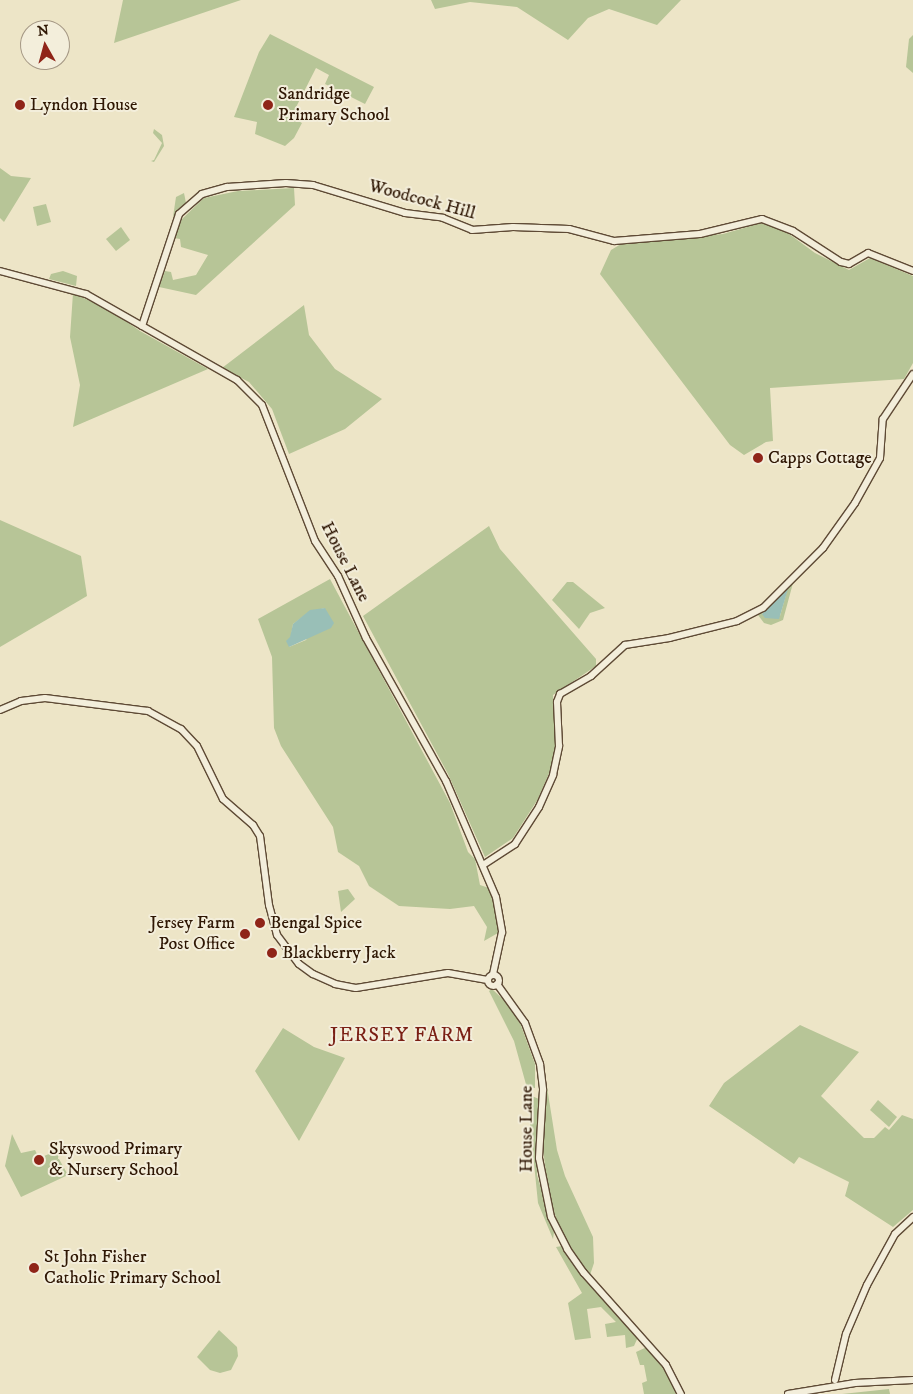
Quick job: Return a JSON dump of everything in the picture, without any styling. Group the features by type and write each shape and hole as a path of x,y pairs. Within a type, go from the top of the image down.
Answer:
{"street":[{"name":"Woodcock Hill","path":"142,326 179,214 202,194 227,187 286,183 313,185 405,213 443,218 472,230 513,226 569,229 614,241 700,234 762,219 793,230 841,262 850,264 868,253 913,271"},
{"name":"House Lane","path":"0,271 78,291 237,380 262,405 315,541 338,576 366,638 446,781 500,906 502,922 493,974 498,977 497,984 525,1023 540,1064 543,1090 539,1150 541,1177 558,1232 584,1273 666,1365 680,1393"},
{"path":"483,865 515,844 539,807 553,775 559,746 557,702 560,694 592,676 626,645 669,638 737,621 763,608 823,548 855,503 880,458 883,420 913,374"},
{"path":"0,710 31,698 53,699 148,711 181,729 197,746 223,799 253,825 260,836 269,905 277,935 299,964 314,974 335,984 356,988 448,973 487,980 490,985 497,984"},
{"path":"487,980 493,974"},
{"path":"835,1384 846,1334 867,1285 895,1234 913,1217"},
{"path":"788,1394 835,1384 913,1380"}],"green space":[{"path":"123,0 241,0 114,43"},
{"path":"431,0 681,0 657,25 609,9 588,18 568,40 517,7 470,2 435,9"},
{"name":"Sandridge Primary School","path":"270,34 374,87 365,104 325,84 329,75 316,68 291,117 302,123 294,138 285,146 255,134 257,122 234,117 259,52"},
{"path":"913,35 913,73 906,67 909,39"},
{"path":"154,129 162,135 164,146 154,162 151,161 154,160 162,143 153,133"},
{"path":"0,168 11,176 31,178 4,222 0,218"},
{"path":"294,188 295,205 196,295 159,287 165,271 171,272 173,280 196,275 208,255 181,247 180,239 174,238 182,219 204,198 238,191"},
{"path":"184,193 186,203 173,217 176,197"},
{"path":"46,204 51,222 37,226 33,207"},
{"path":"765,222 781,228 815,253 849,270 870,258 913,276 913,363 904,379 770,388 773,441 766,442 744,455 730,445 600,274 611,250 621,244 723,234"},
{"path":"121,227 130,240 116,251 106,239"},
{"path":"63,271 77,276 76,286 49,279 51,274"},
{"path":"73,293 111,311 140,331 208,369 73,427 80,385 70,337"},
{"path":"304,305 309,335 335,369 382,399 345,429 289,454 272,409 249,382 222,368"},
{"path":"0,520 81,556 87,596 0,647"},
{"path":"489,526 500,549 596,659 596,666 553,695 556,747 550,771 538,799 513,838 485,857 448,774 363,616"},
{"path":"330,579 450,803 468,852 475,859 480,885 489,888 496,903 498,933 484,941 487,927 474,906 450,909 399,906 369,886 359,866 338,852 333,827 281,746 274,728 272,657 258,619","holes":["325,608 306,640 289,647 293,624 309,612"]},
{"path":"567,582 573,582 605,608 590,613 579,629 552,600"},
{"path":"793,583 783,620 771,625 764,623 758,615","holes":["787,591 780,616 762,614"]},
{"path":"348,889 355,899 341,912 338,891"},
{"path":"492,989 508,1004 519,1020 535,1064 535,1088 527,1088 514,1041 489,991"},
{"path":"800,1025 859,1052 821,1096 864,1138 874,1138 885,1127 889,1130 902,1115 913,1119 913,1210 893,1227 845,1196 849,1182 799,1157 794,1164 709,1106 724,1083"},
{"path":"283,1028 314,1047 345,1058 299,1141 255,1071"},
{"path":"547,1087 557,1150 565,1176 593,1237 594,1263 590,1275 561,1235 548,1191 543,1148"},
{"path":"527,1094 539,1099 537,1175 554,1232 553,1239 538,1203"},
{"path":"878,1100 897,1117 889,1127 870,1110"},
{"path":"12,1134 21,1153 35,1150 39,1158 59,1150 58,1159 47,1161 59,1159 68,1175 21,1197 5,1166"},
{"path":"562,1246 638,1337 634,1346 626,1348 625,1335 607,1337 605,1324 616,1322 601,1307 587,1309 591,1338 575,1340 568,1303 582,1293 556,1247"},
{"path":"219,1330 237,1347 238,1356 231,1370 220,1373 210,1370 197,1357"},
{"path":"647,1347 664,1367 676,1394 644,1394 642,1383 647,1381 644,1365 640,1365 636,1352"},
{"path":"889,1389 890,1394 842,1394"}],"water":[{"path":"788,589 779,619 765,618 762,614"},
{"path":"325,608 334,623 331,628 289,647 286,641 290,637 293,624 310,610"}],"place":[{"name":"Lyndon House","path":"20,105"},
{"name":"Sandridge Primary School","path":"268,105"},
{"name":"Capps Cottage","path":"758,458"},
{"name":"Bengal Spice","path":"260,923"},
{"name":"Jersey Farm Post Office","path":"245,934"},
{"name":"Blackberry Jack","path":"272,953"},
{"name":"Skyswood Primary & Nursery School","path":"39,1160"},
{"name":"St John Fisher Catholic Primary School","path":"34,1268"}],"district":[{"name":"JERSEY FARM","path":"402,1035"}]}
